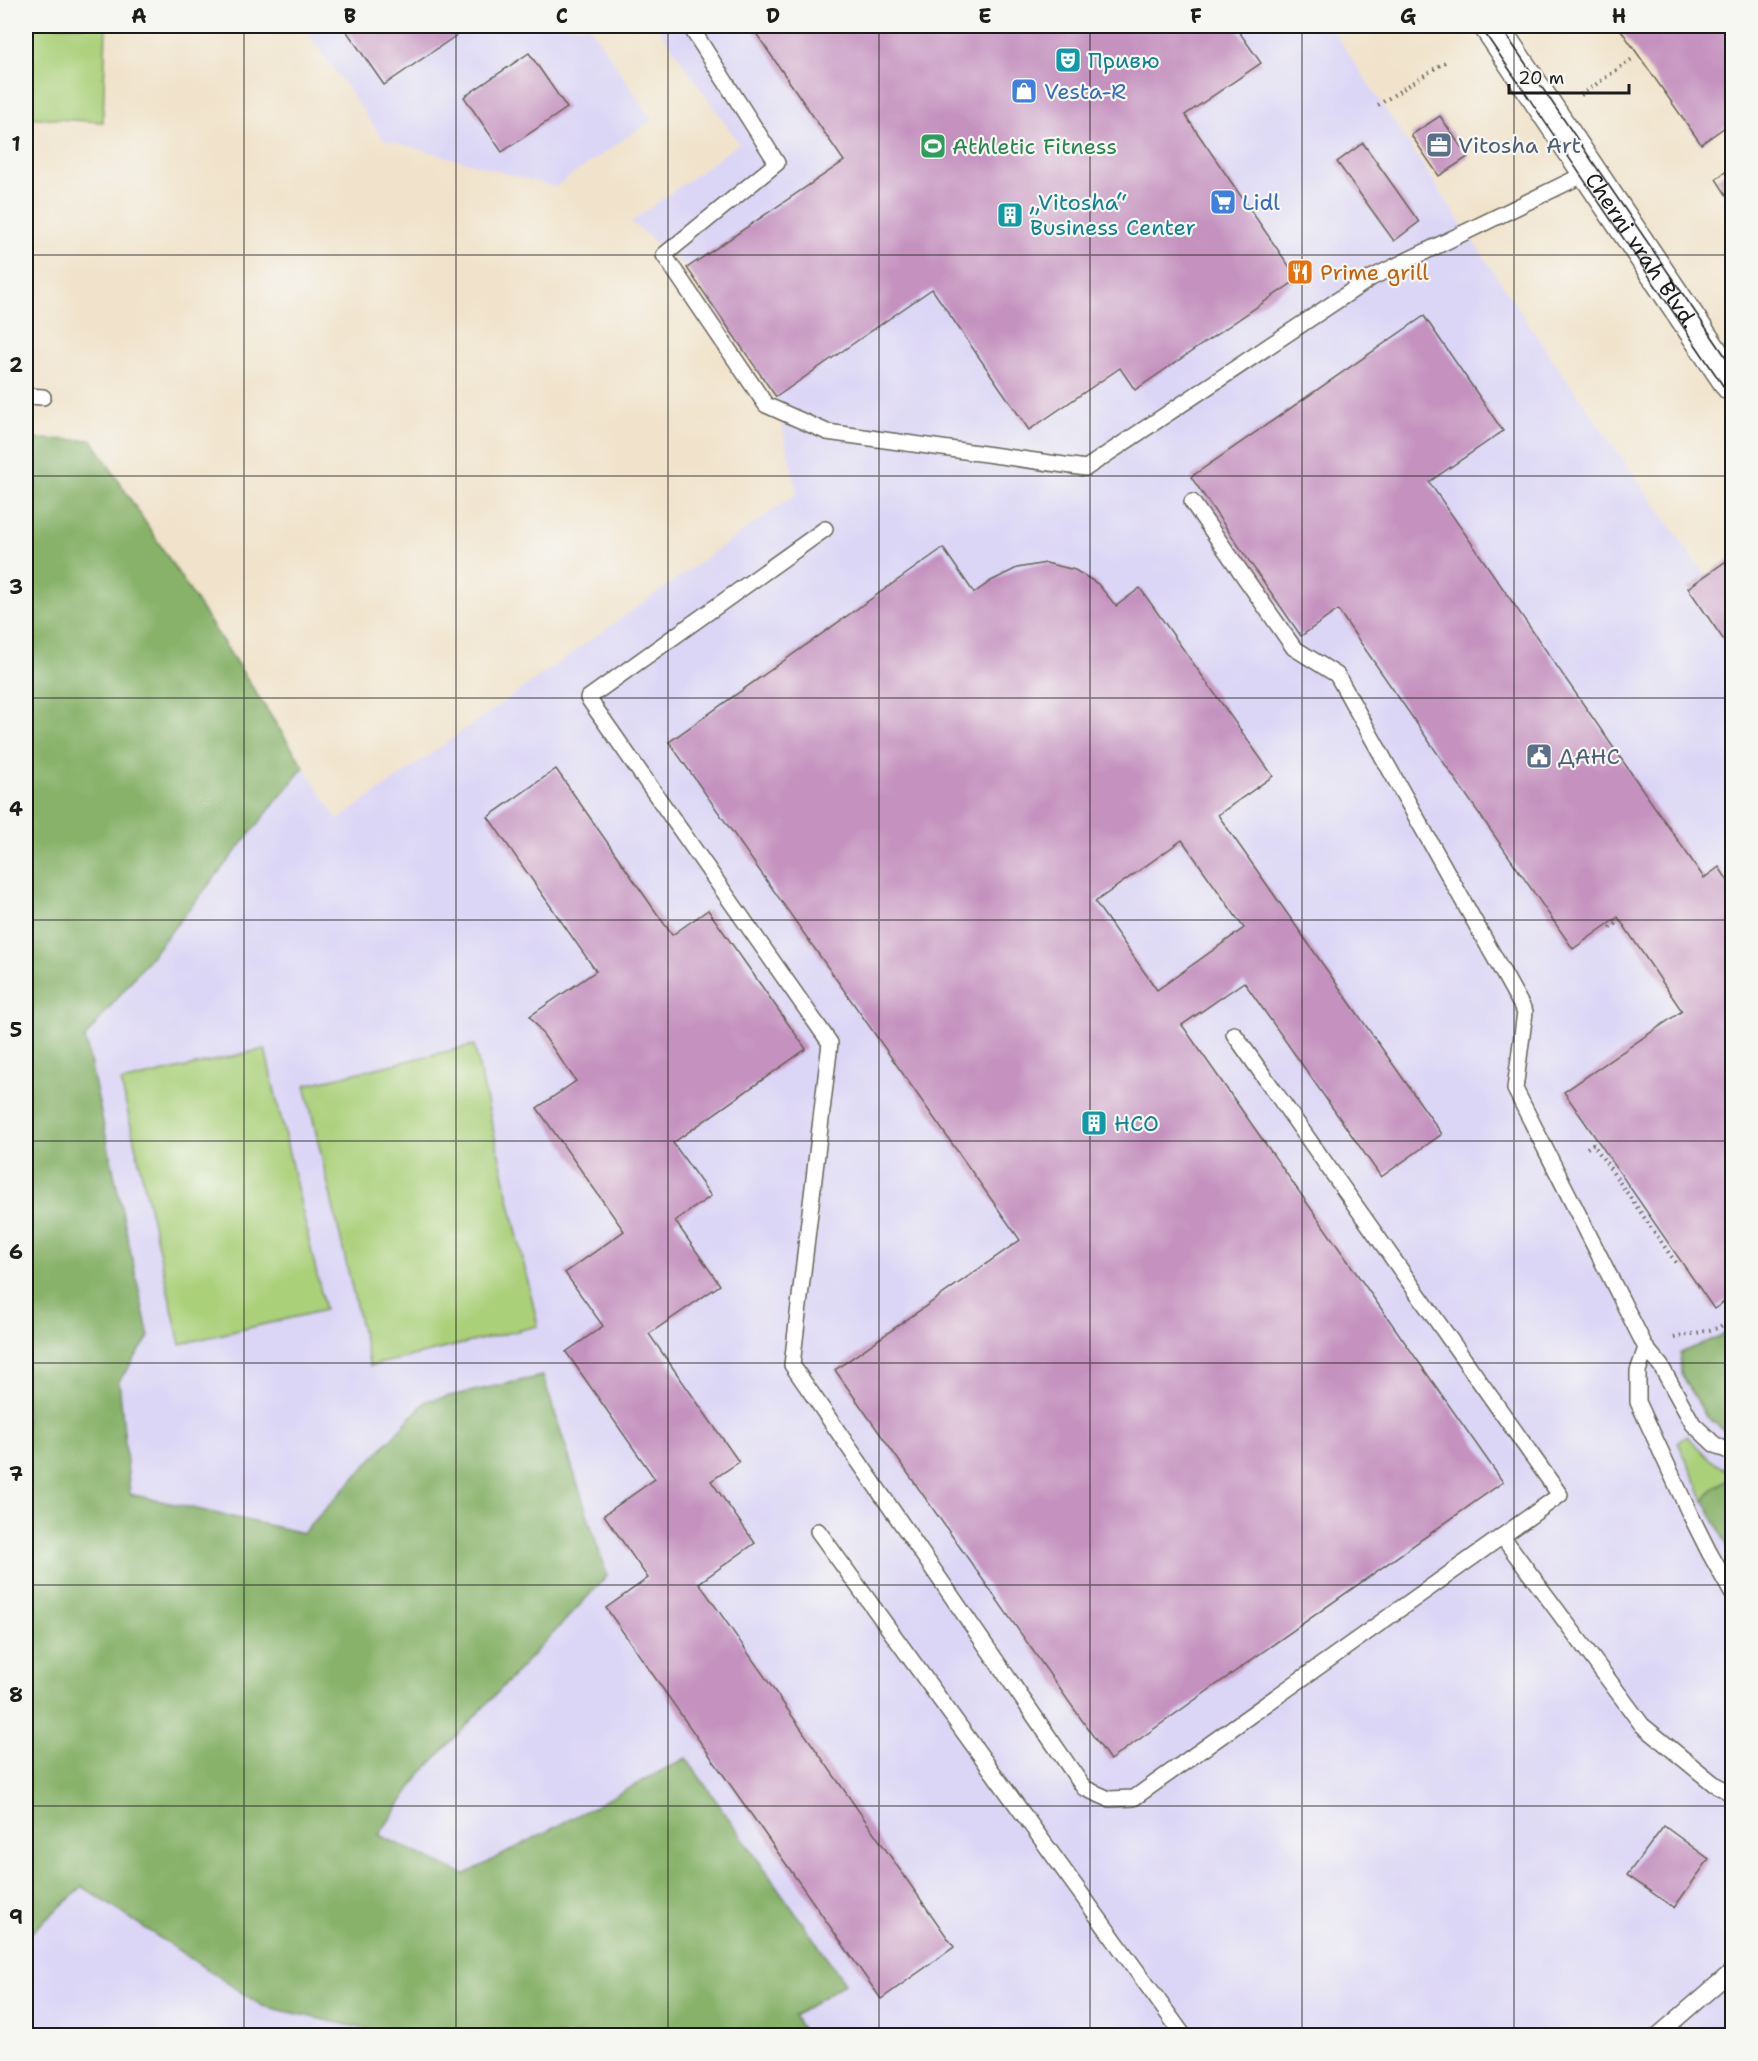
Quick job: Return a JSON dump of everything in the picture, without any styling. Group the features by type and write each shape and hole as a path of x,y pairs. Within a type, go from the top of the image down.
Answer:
{"main road":[{"name":"Cherni vrah Blvd.","path":"1491,26 1732,384"}],"lane":[{"path":"690,26 777,163 664,255 766,405 827,432 1086,468 1371,278 1589,172"},
{"path":"26,396 43,397"},
{"path":"1192,502 1294,648 1337,675 1525,1012 1515,1089 1646,1348 1661,1366 1693,1424 1714,1444 1732,1453"},
{"path":"825,529 588,698 831,1042 792,1365 1084,1788 1109,1799 1134,1798 1560,1495 1234,1034"},
{"path":"1646,1348 1638,1371 1638,1402 1688,1510 1732,1593"},
{"path":"818,1531 1184,2036"},
{"path":"1502,1536 1642,1725 1714,1784 1732,1794"},
{"path":"1657,2036 1732,1971"}],"path":[{"path":"1581,95 1632,59"},
{"path":"1378,105 1445,62"},
{"path":"1505,148 1519,138"},
{"path":"1610,928 1620,921"},
{"path":"1587,1148 1593,1144 1678,1266"},
{"path":"1646,1348 1678,1336 1718,1328 1732,1318"}],"shaded area":[{"path":"303,26 590,26 652,120 555,187 383,139"},
{"path":"657,26 1330,26 1546,350 1732,613 1732,2035 26,2035 26,1937 158,1822 26,1001 304,767 338,820 797,493 775,397 687,268 631,222 739,143"}],"green space":[{"path":"26,26 106,26 103,122 26,117"},
{"path":"26,439 92,440 304,767 85,1038 149,1337 119,1381 130,1494 303,1533 426,1401 543,1376 607,1576 420,1775 379,1835 464,1875 686,1758 845,1983 794,2016 806,2035 392,2035 262,2006 83,1887 26,1937"},
{"path":"474,1045 538,1326 370,1366 305,1085"},
{"path":"265,1049 325,1310 180,1344 121,1082"},
{"path":"1732,1327 1732,1436 1706,1416 1681,1374 1680,1353 1720,1336"},
{"path":"1687,1436 1708,1458 1732,1475 1732,1478 1716,1486 1704,1500 1678,1442"},
{"path":"1732,1478 1732,1555 1704,1500 1716,1486"}],"building":[{"path":"343,26 470,26 384,85"},
{"name":"„Vitosha“ Business Center","path":"751,26 1235,26 1261,63 1185,115 1298,279 1135,390 1120,368 1029,430 932,289 776,397 687,268 844,161"},
{"path":"1618,26 1732,26 1732,122 1701,144"},
{"path":"529,53 567,108 502,152 464,97"},
{"path":"1440,116 1468,157 1439,176 1411,135"},
{"path":"1363,143 1419,222 1394,241 1337,162"},
{"path":"1732,167 1732,204 1716,179"},
{"path":"1424,316 1503,431 1429,482 1704,878 1719,867 1732,887 1732,910 1728,913 1732,919 1732,1296 1714,1309 1564,1092 1682,1011 1618,917 1573,949 1338,610 1301,636 1191,477"},
{"name":"НСО","path":"943,548 974,593 991,581 1017,568 1046,563 1075,570 1098,584 1116,606 1140,588 1273,776 1218,815 1442,1134 1381,1177 1244,982 1182,1025 1503,1482 1110,1760 835,1370 1020,1240 669,742","holes":["1182,840 1244,928 1157,990 1095,902"]},
{"path":"1732,557 1732,652 1688,588"},
{"path":"556,769 672,935 708,910 806,1049 673,1143 711,1196 675,1221 720,1285 649,1334 739,1462 711,1481 755,1543 699,1583 954,1947 881,1999 606,1608 648,1578 604,1515 655,1479 566,1352 603,1326 565,1273 624,1231 537,1108 576,1081 530,1016 596,971 488,817"},
{"path":"1664,1826 1709,1859 1674,1908 1627,1875"}],"tram line":[{"path":"1480,26 1732,399"},
{"path":"1500,26 1732,366"}],"place":[{"name":"Привю","path":"1068,60"},
{"name":"Vesta-R","path":"1024,91"},
{"name":"Vitosha Art","path":"1439,145"},
{"name":"Athletic Fitness","path":"933,146"},
{"name":"Lidl","path":"1223,202"},
{"name":"„Vitosha“ Business Center","path":"1010,215"},
{"name":"Prime grill","path":"1300,272"},
{"name":"ДАНС","path":"1539,756"},
{"name":"НСО","path":"1094,1123"}]}
